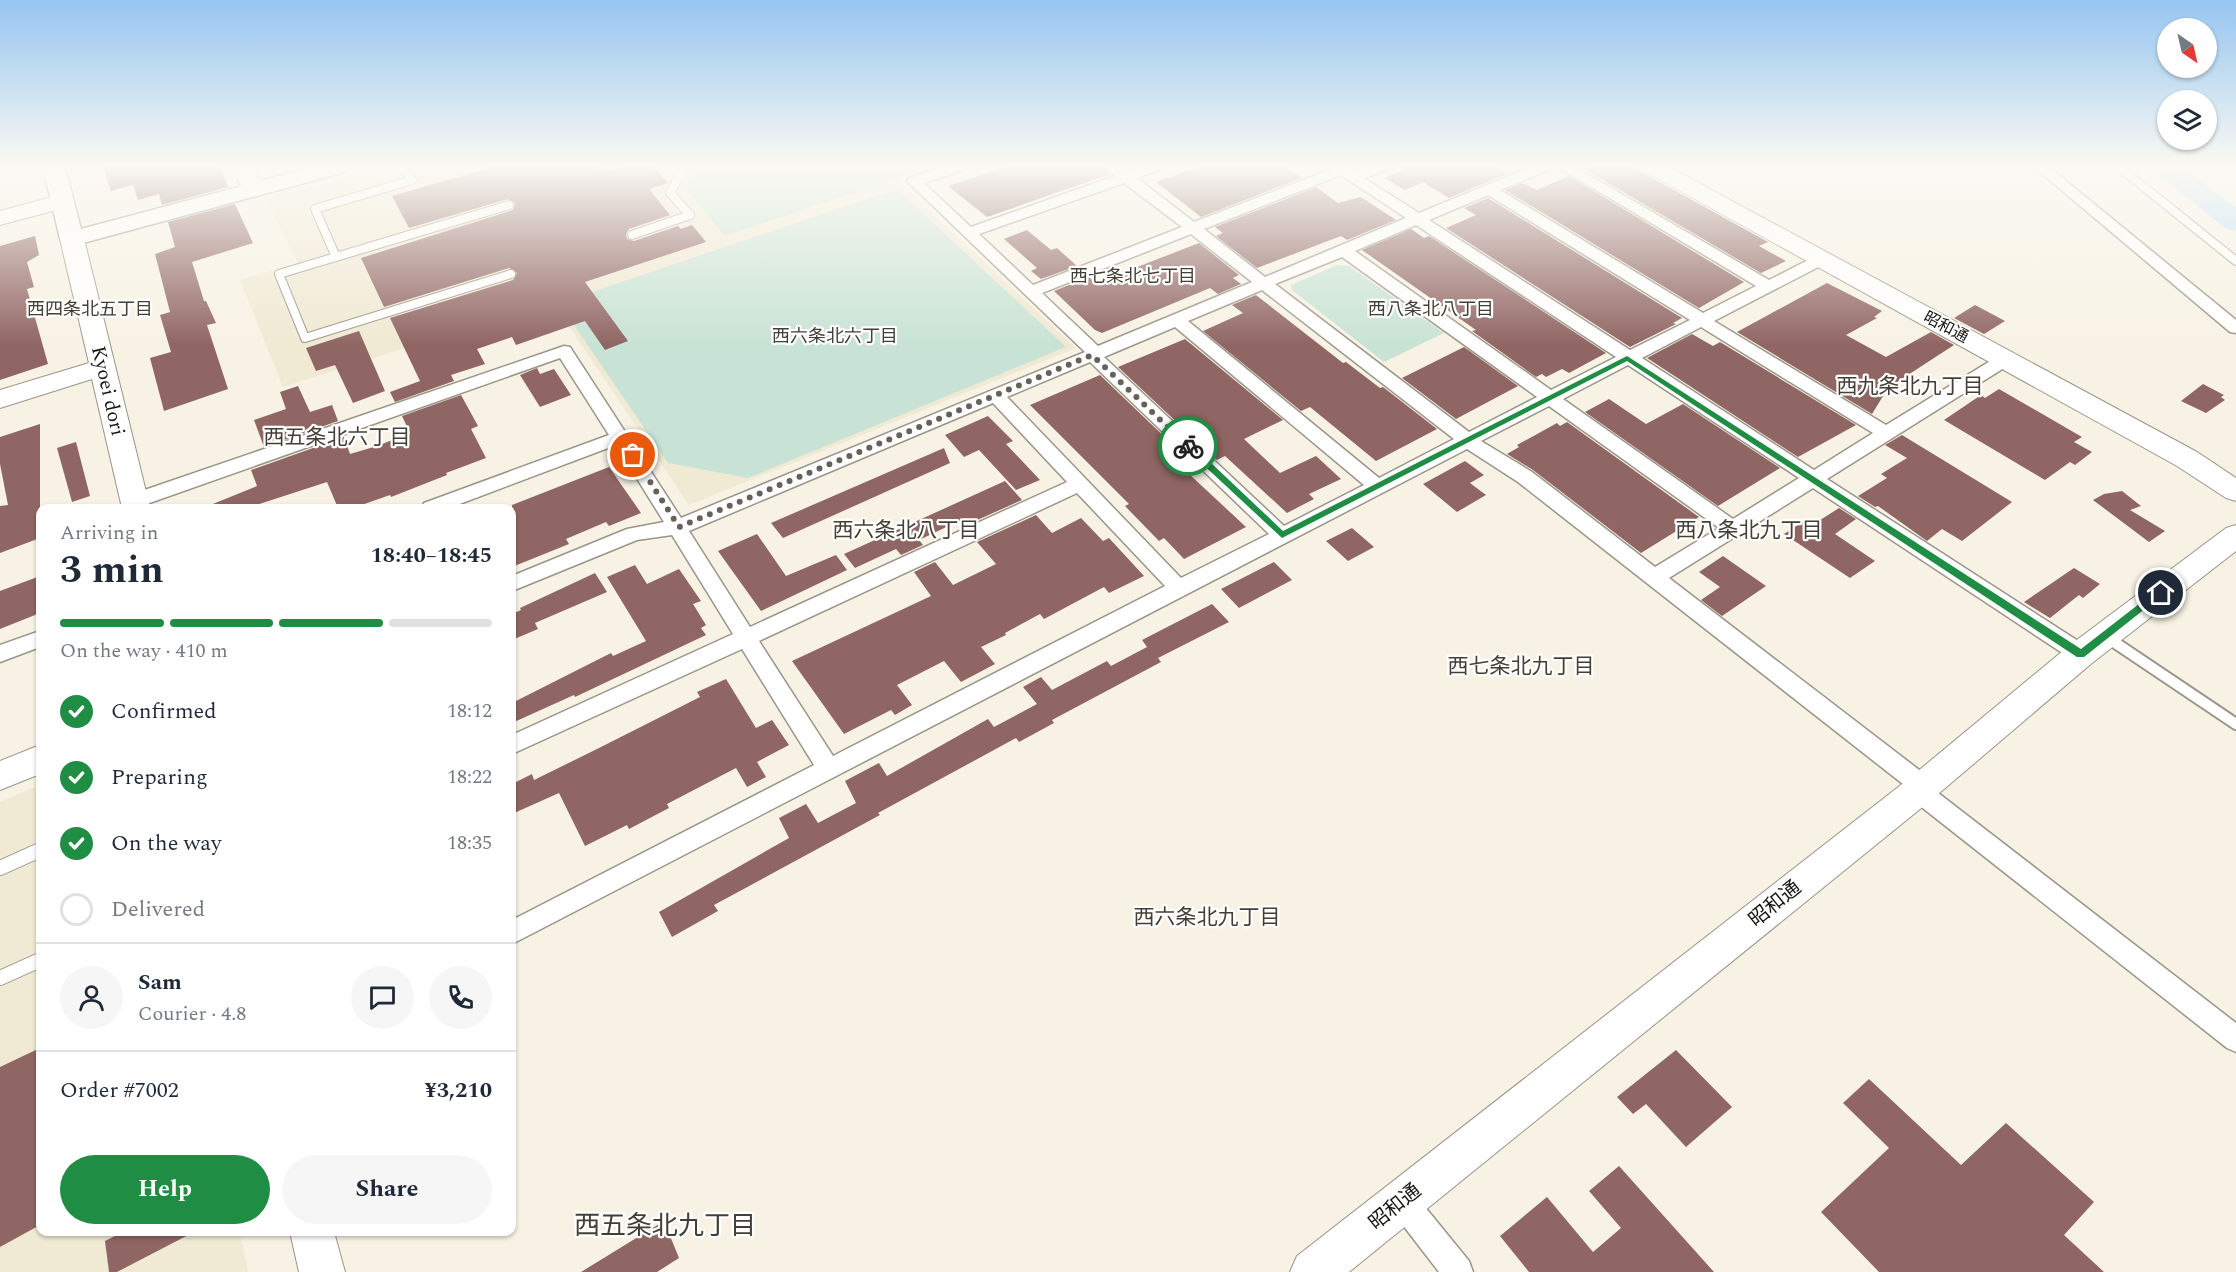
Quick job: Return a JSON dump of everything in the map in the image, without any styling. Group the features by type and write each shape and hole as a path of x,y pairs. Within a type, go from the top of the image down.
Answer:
{"highway":[{"path":"69,226 72,239 118,226"}],"street":[{"path":"961,226 1282,535"},
{"path":"968,233 987,226"},
{"path":"1030,292 1197,226"},
{"path":"516,582 634,534 679,527 1399,226"},
{"path":"1428,226 1813,479 2093,645"},
{"path":"1548,226 1887,434"},
{"path":"1667,226 1769,286"},
{"name":"昭和通","path":"1762,226 2187,459 2236,491"},
{"path":"2113,226 2236,328"},
{"path":"1193,228 1468,441 1525,477 2236,1039"},
{"name":"Kyoei dori","path":"72,239 135,504"},
{"path":"1343,250 1732,528"},
{"path":"516,930 1822,259"},
{"path":"1177,320 1378,487"},
{"path":"138,504 564,351 679,527 746,639 828,768"},
{"path":"1653,578 2006,359"},
{"path":"0,399 102,367"},
{"path":"994,395 1179,588"},
{"path":"442,504 621,437"},
{"path":"516,743 1080,484"},
{"name":"昭和通","path":"1313,1272 1920,789 2093,645 2236,535"},
{"path":"0,654 36,640"},
{"path":"0,776 36,761"},
{"path":"1402,1201 1458,1272"},
{"path":"313,1236 322,1272"}],"lane":[{"path":"323,226 336,257"},
{"path":"438,226 279,274 305,338 511,274"},
{"path":"632,235 657,226"},
{"path":"2193,226 2236,261"},
{"path":"2093,645 2236,724"},
{"path":"0,868 36,852"},
{"path":"0,978 36,962"}],"shaded area":[{"path":"280,226 946,226 1076,348 689,505 552,301 283,387 240,280 298,263"},
{"path":"36,787 36,1236 241,1236 248,1272 0,1272 0,802"}],"green space":[{"path":"717,226 754,226 725,236"},
{"path":"786,226 937,226 1066,347 748,478 668,463 559,303"},
{"path":"1337,265 1349,266 1444,333 1384,362 1292,290 1291,285"}],"building":[{"path":"169,226 245,226 253,243 192,262 204,301 216,323 207,325 228,389 164,411 150,358 171,352 160,315 170,312 155,254 175,247"},
{"path":"461,226 637,226 629,229 626,234 627,239 634,241 677,226 681,229 693,226 706,242 585,282 628,341 605,350 585,321 516,345 512,337 477,349 485,364 451,375 454,381 395,402 390,392 420,381 390,318 513,280 517,273 509,268 384,307 361,258"},
{"path":"1380,226 1347,240 1341,236 1257,268 1216,236 1223,233 1215,227"},
{"path":"1534,226 1682,318 1673,323 1676,324 1630,347 1446,228"},
{"path":"1565,226 1652,226 1744,282 1699,308"},
{"path":"1682,226 1740,226 1768,242 1759,246 1786,261 1761,273"},
{"path":"1411,229 1424,238 1429,236 1606,353 1569,373 1562,369 1546,377 1542,374 1536,377 1472,331 1476,330 1362,250"},
{"path":"1027,230 1051,250 1057,248 1077,266 1041,279 1031,271 1037,268 1004,239"},
{"path":"35,236 39,255 27,262 34,287 27,289 48,364 0,380 0,246"},
{"path":"1199,243 1239,275 1233,278 1241,284 1218,294 1210,288 1102,333 1095,330 1054,291 1089,277 1096,283"},
{"path":"1827,283 1882,311 1874,317 1877,318 1846,335 1886,357 1931,332 1954,345 1888,388 1872,414 1737,332"},
{"path":"1256,295 1343,363 1346,362 1380,388 1383,387 1437,429 1376,461 1310,407 1301,411 1203,331 1243,313 1232,305"},
{"path":"1975,305 2005,321 1984,334 1954,318"},
{"path":"359,331 385,391 353,403 335,365 316,371 306,348"},
{"path":"1692,334 1713,346 1720,342 1856,425 1798,457 1647,358"},
{"path":"1185,339 1283,420 1244,439 1280,473 1316,456 1341,479 1309,494 1314,499 1287,513 1225,456 1217,460 1118,367"},
{"path":"1464,347 1518,386 1456,419 1402,378"},
{"path":"537,368 540,374 554,369 571,395 540,407 520,375"},
{"path":"1100,375 1198,469 1188,473 1246,527 1184,559 1164,538 1159,541 1125,506 1129,504 1030,405"},
{"path":"2203,384 2224,395 2221,397 2225,400 2206,413 2181,401"},
{"path":"298,386 310,412 332,405 338,421 264,447 254,420 286,409 280,392"},
{"path":"1999,389 2082,437 2074,442 2092,452 2075,465 2070,462 2045,480 1944,420 1981,395 1985,398"},
{"path":"461,395 478,426 471,429 486,458 391,497 390,495 364,504 336,504 327,482 259,504 213,504 257,486 251,470 344,437 350,454 410,433 402,416"},
{"path":"1609,399 1646,424 1683,404 1780,468 1718,506 1585,412"},
{"path":"988,416 1013,441 1006,444 1040,480 1016,490 979,450 964,457 945,435"},
{"path":"1567,422 1699,517 1641,553 1533,470 1507,454 1519,447 1517,445 1557,423 1560,426"},
{"path":"40,424 40,504 36,504 36,540 0,553 0,506 8,505 0,464 0,437"},
{"path":"1902,435 2012,502 1962,541 1942,529 1927,541 1878,506 1875,507 1858,496 1887,478 1881,474 1907,458 1885,445"},
{"path":"76,442 90,496 72,502 57,448"},
{"path":"944,448 950,463 783,538 771,523"},
{"path":"1465,461 1484,475 1470,483 1486,495 1457,512 1423,484"},
{"path":"609,467 641,513 609,526 606,522 566,539 569,544 516,565 515,504"},
{"path":"1005,481 1022,500 964,526 959,521 919,540 923,545 901,555 896,549 855,568 844,554"},
{"path":"2122,491 2141,506 2130,510 2165,531 2149,542 2093,500 2104,494"},
{"path":"1839,508 1856,519 1835,534 1875,561 1850,578 1784,534 1807,519 1814,524"},
{"path":"1036,515 1052,533 1081,518 1103,541 1109,538 1144,576 1109,593 1104,587 1044,619 1040,614 1005,633 1006,635 981,647 995,664 961,682 944,661 897,685 912,705 895,715 891,710 844,734 792,661 931,596 914,572 935,562 953,585 996,564 977,542"},
{"path":"1352,528 1374,547 1348,561 1326,541"},
{"path":"757,534 786,576 836,555 847,570 761,611 718,551"},
{"path":"1723,556 1766,586 1722,616 1701,600 1720,587 1699,572"},
{"path":"1274,562 1292,580 1239,608 1221,589"},
{"path":"635,565 647,584 679,569 701,601 693,604 706,625 701,628 706,635 575,697 574,695 516,721 516,701 611,653 613,656 646,641 607,577"},
{"path":"2074,568 2100,584 2083,598 2079,595 2050,618 2024,602"},
{"path":"595,573 607,592 535,623 538,629 516,638 516,612 521,610 520,608"},
{"path":"36,578 36,615 0,629 0,591"},
{"path":"1212,604 1229,622 1158,658 1161,662 1052,720 1054,723 1019,742 1016,738 714,905 718,911 672,937 659,912 789,838 779,818 806,804 818,823 856,803 845,781 879,763 887,776 988,719 994,727 1037,704 1023,687 1041,677 1052,690 1107,661 1111,666 1147,647 1142,640"},
{"path":"726,679 756,728 772,720 789,745 757,762 766,777 747,787 736,768 667,804 669,808 629,829 627,825 585,846 559,793 516,812 516,782 532,774 534,780 700,697 697,692"},
{"path":"36,1050 36,1227 0,1247 0,1067"},
{"path":"1676,1050 1732,1107 1686,1147 1646,1104 1633,1114 1617,1097"},
{"path":"1869,1079 1961,1165 2006,1123 2094,1202 2064,1235 2104,1272 1879,1272 1821,1212 1889,1148 1843,1103"},
{"path":"1619,1166 1714,1272 1529,1272 1500,1236 1547,1197 1593,1252 1621,1228 1589,1191"},
{"path":"664,1221 679,1258 657,1272 581,1272"},
{"path":"115,1236 186,1236 117,1272 109,1272 105,1241"}],"way so far":[{"path":"633,455 679,527 1092,355 1188,446"}],"district":[{"name":"西七条北七丁目","path":"1133,276"},
{"name":"西四条北五丁目","path":"90,309"},
{"name":"西八条北八丁目","path":"1431,309"},
{"name":"西六条北六丁目","path":"835,336"},
{"name":"西九条北九丁目","path":"1910,387"},
{"name":"西五条北六丁目","path":"337,438"},
{"name":"西六条北八丁目","path":"906,531"},
{"name":"西八条北九丁目","path":"1749,531"},
{"name":"西七条北九丁目","path":"1521,667"},
{"name":"西六条北九丁目","path":"1207,918"},
{"name":"西五条北九丁目","path":"665,1226"}],"route":[{"path":"1188,446 1282,535 1627,358 2081,654 2161,593"}]}
